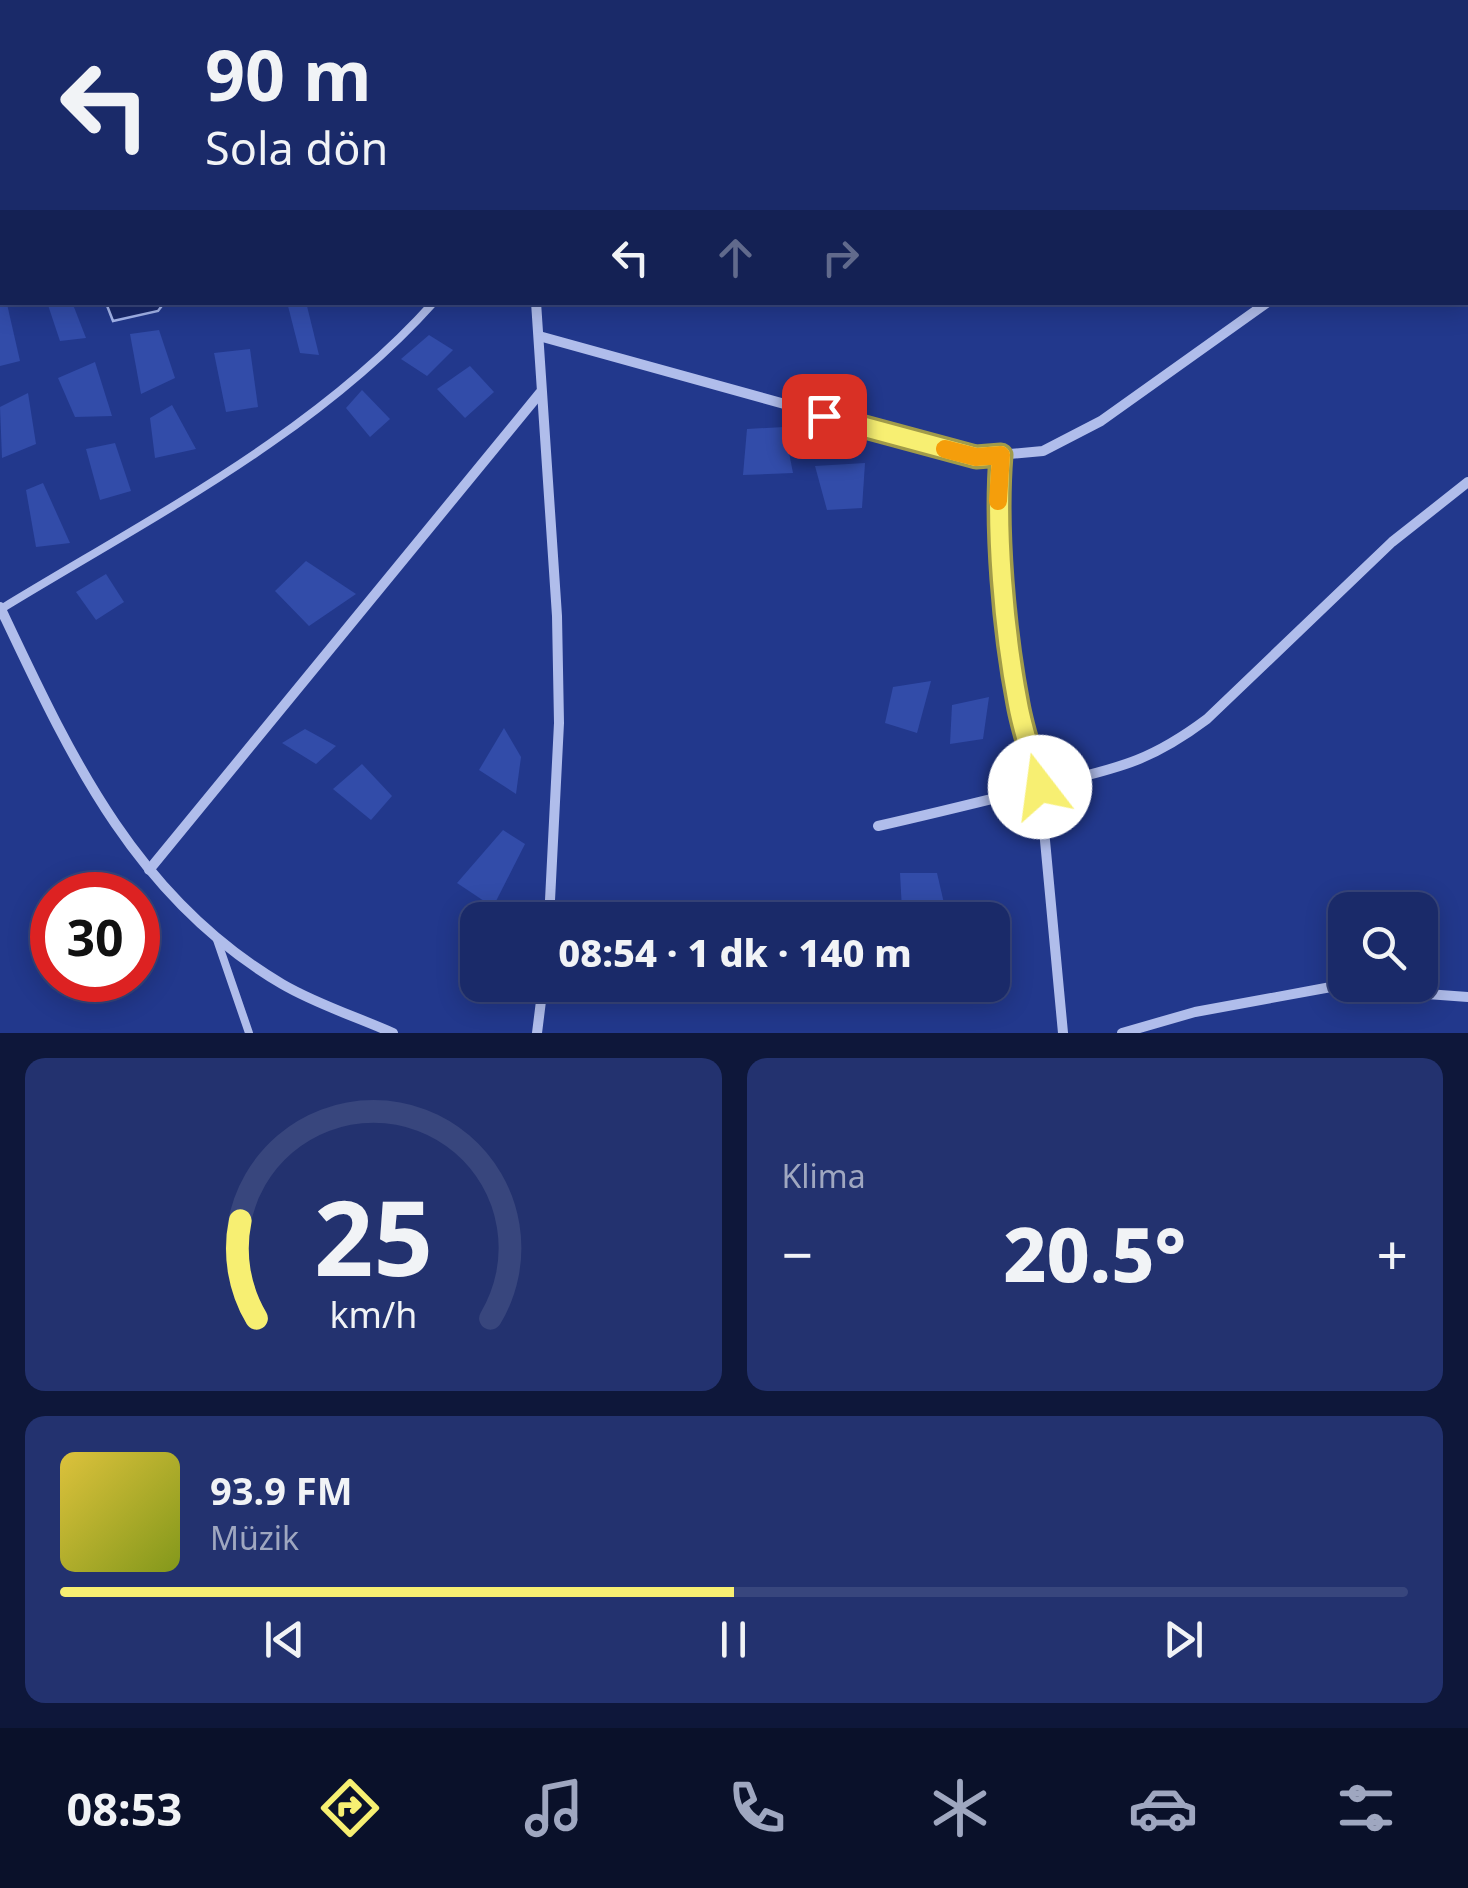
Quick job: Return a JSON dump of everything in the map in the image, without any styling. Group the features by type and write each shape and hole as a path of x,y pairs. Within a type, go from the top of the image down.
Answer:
{"street":[{"path":"536,305 557,616 559,724 550,902"},
{"path":"539,336 976,457 1043,451 1101,421 1264,305"},
{"path":"149,870 540,392"},
{"path":"1001,455 998,496 1009,632 1018,705 1040,787 1063,1033"},
{"path":"878,826 1098,775 1140,762 1174,744 1207,719 1392,542 1468,482"},
{"path":"1,608 64,741 132,849 193,920 282,984 393,1033"},
{"path":"1122,1033 1195,1012 1331,987 1468,996"},
{"path":"538,1033 542,1002"}],"lane":[{"path":"1,608 265,446 348,382 431,305"},
{"path":"216,937 249,1033"}],"shaded area":[{"path":"107,305 160,305 158,311 113,321"}],"building":[{"path":"7,305 20,361 0,366 0,306"},
{"path":"48,305 73,305 86,338 60,341"},
{"path":"307,305 319,355 300,353 288,306"},
{"path":"159,330 175,378 141,394 130,334"},
{"path":"429,335 453,350 427,376 401,359"},
{"path":"250,349 258,407 226,412 214,353"},
{"path":"95,362 112,416 75,417 58,378"},
{"path":"470,366 494,392 465,418 437,389"},
{"path":"362,390 390,419 370,437 346,408"},
{"path":"28,393 36,444 2,458 0,407"},
{"path":"172,405 196,449 155,458 150,418"},
{"path":"784,427 793,473 743,475 747,429"},
{"path":"115,443 131,491 100,500 86,449"},
{"path":"865,463 862,508 827,510 815,466"},
{"path":"43,483 70,543 36,547 26,490"},
{"path":"306,561 356,594 309,626 275,591"},
{"path":"106,574 124,602 96,620 76,592"},
{"path":"931,681 917,733 885,723 893,687"},
{"path":"989,697 983,739 950,744 952,705"},
{"path":"504,728 521,757 516,794 479,770"},
{"path":"305,729 336,746 316,764 282,743"},
{"path":"362,764 392,796 371,820 333,789"},
{"path":"503,830 525,844 496,902 486,902 457,883"},
{"path":"900,873 937,873 944,902 902,902"}],"slow traffic":[{"path":"945,449 976,457 1001,455 998,501"}],"route":[{"path":"824,416 976,457 1001,455 998,496 1009,632 1018,705 1040,787"}]}
